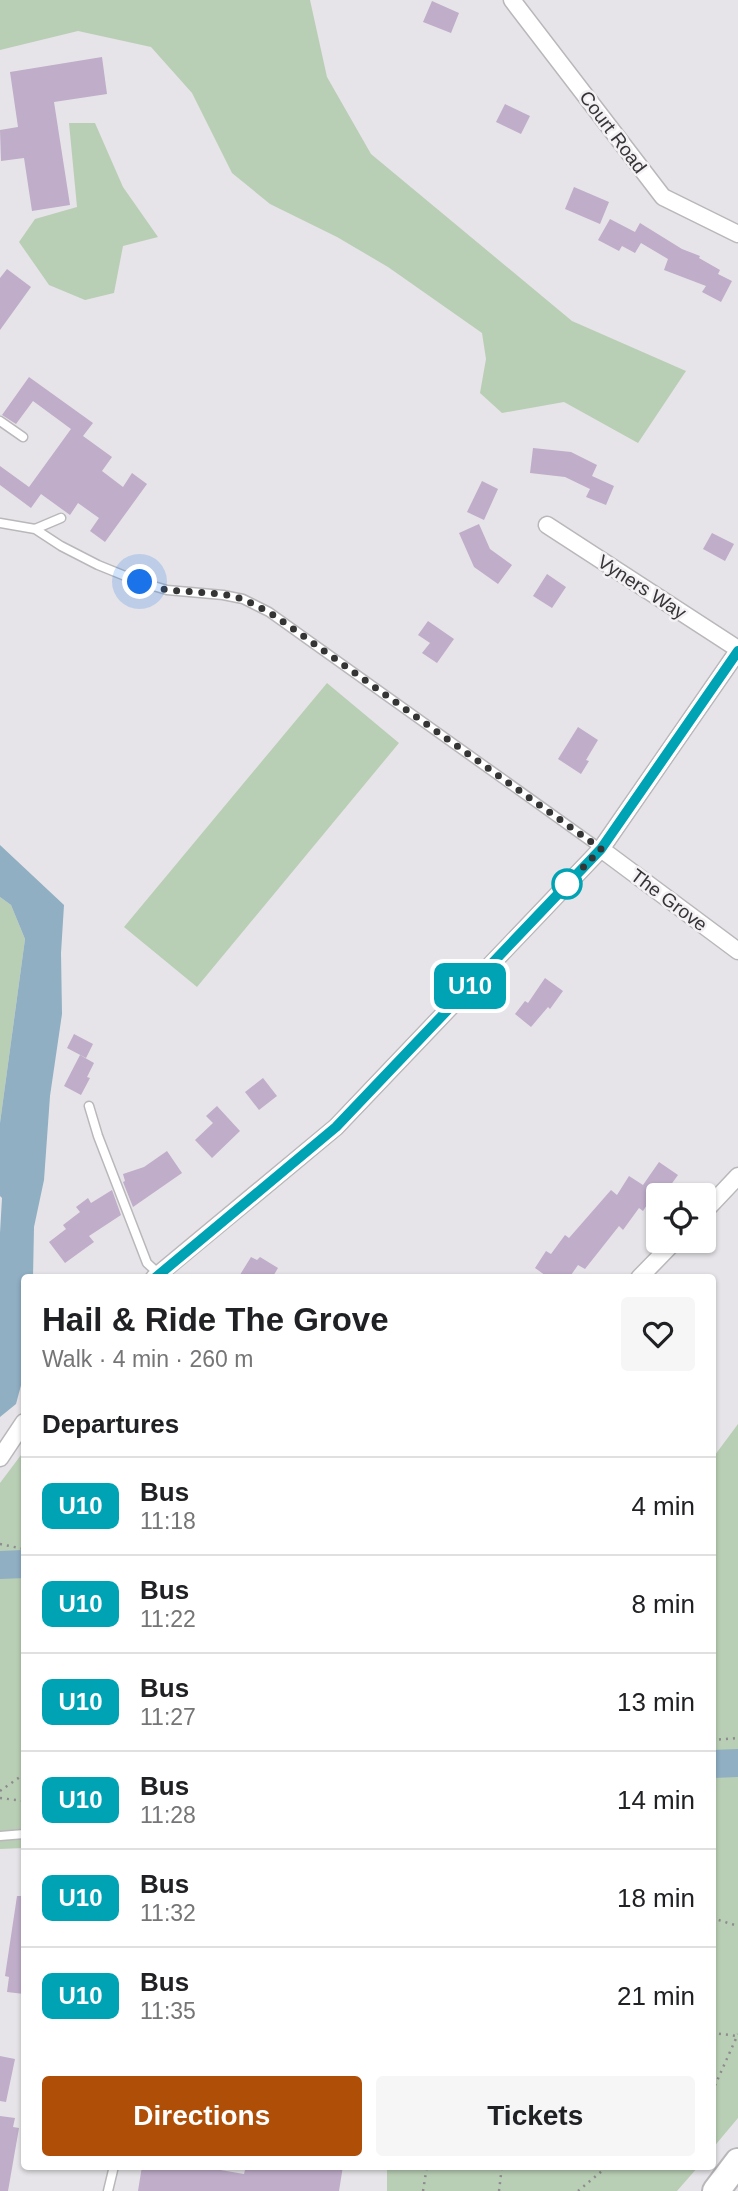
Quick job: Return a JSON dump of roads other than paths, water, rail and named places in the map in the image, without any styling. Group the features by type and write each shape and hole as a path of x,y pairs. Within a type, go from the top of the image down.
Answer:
{"highway":[{"path":"716,2191 738,2162"}],"street":[{"name":"Court Road","path":"512,0 663,197 738,234"},
{"name":"Vyners Way","path":"547,524 738,650"},
{"path":"159,1274 336,1127 601,849 738,650"},
{"name":"The Grove","path":"601,849 738,951"},
{"path":"716,1199 738,1176"},
{"path":"643,1274 663,1253"},
{"path":"0,1458 21,1426"}],"lane":[{"path":"0,421 23,437"},
{"path":"35,529 61,518"},
{"path":"0,523 35,529 79,556 140,582 167,590 223,594 243,599 269,612 601,849"},
{"path":"89,1106 97,1136 147,1263 155,1274"},
{"path":"0,1836 21,1834"},
{"path":"108,2191 113,2170"}],"water":[{"path":"0,845 64,905 61,953 62,1014 50,1096 44,1180 34,1227 33,1274 21,1274 21,1385 16,1404 0,1417 0,1123 25,939 11,905 0,897"}],"waterway":[{"path":"0,1565 21,1564"},
{"path":"716,1764 738,1763"}]}
